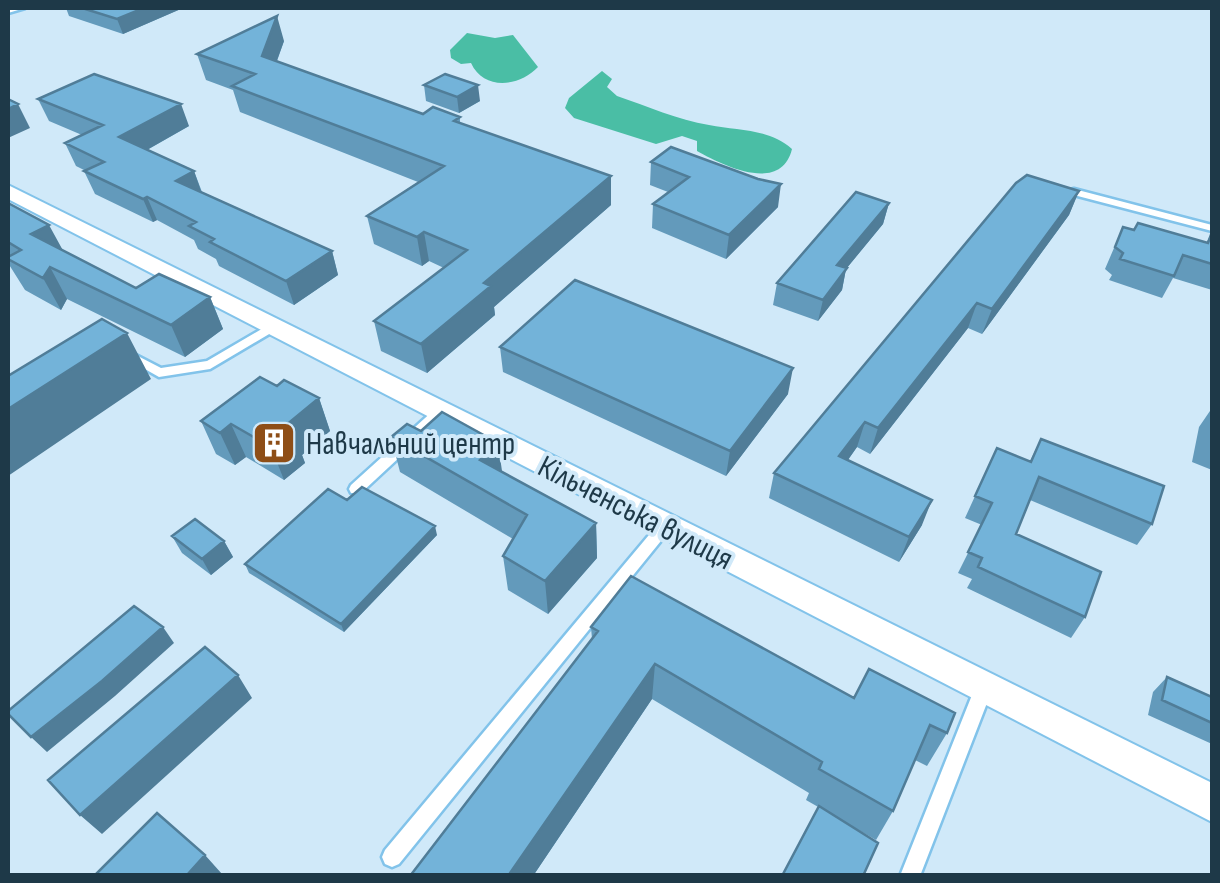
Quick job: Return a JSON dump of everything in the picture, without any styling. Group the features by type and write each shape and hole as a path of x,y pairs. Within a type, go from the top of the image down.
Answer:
{"street":[{"name":"Кільченська вулиця","path":"13,199 1212,804"}],"lane":[{"path":"8,11 20,8"},
{"path":"1074,192 1212,228"},
{"path":"119,351 159,373 193,368 210,365 272,327"},
{"path":"356,489 440,412"},
{"path":"392,857 664,526"},
{"path":"910,876 983,690"}],"shaded area":[{"path":"467,33 495,38 513,35 538,67 512,82 484,78 471,63 461,64 451,58 450,50"},
{"path":"602,71 612,79 607,87 617,96 686,120 752,131 783,142 792,149 786,163 764,173 736,169 697,151 697,141 682,136 656,144 574,118 565,108 569,98"}],"building":[{"path":"82,8 144,8 117,19"},
{"path":"277,16 262,56 423,114 433,107 460,117 454,121 611,176 484,283 491,286 421,344 374,321 467,250 424,232 417,237 367,216 444,166 232,86 255,74 197,54"},
{"path":"94,74 181,104 119,137 194,171 176,181 332,251 286,281 210,242 214,239 189,226 196,222 84,171 104,162 65,143 103,125 38,99"},
{"path":"445,74 478,85 457,97 424,85"},
{"path":"671,147 781,184 729,235 653,204 689,177 651,162"},
{"path":"1027,175 1079,191 992,309 977,303 878,428 865,422 839,456 932,500 909,537 774,473 1016,183"},
{"path":"856,192 889,203 837,265 847,268 823,300 777,283"},
{"path":"8,203 49,225 31,234 136,288 159,274 210,297 171,325 50,267 43,278 8,259 21,250 8,242"},
{"path":"1138,223 1208,243 1212,232 1212,264 1183,255 1174,276 1120,259 1123,253 1115,247 1123,227 1134,230"},
{"path":"575,280 793,368 730,451 500,347"},
{"path":"102,319 127,333 8,409 8,376"},
{"path":"260,377 277,386 284,380 319,398 285,426 293,430 271,447 231,424 220,433 201,421"},
{"path":"442,412 498,443 480,460 596,523 545,581 503,556 527,515 391,437 407,424 421,431"},
{"path":"1041,439 1164,486 1152,524 1039,477 1016,534 1101,572 1085,617 978,567 982,558 968,552 992,503 975,496 997,448 1031,462"},
{"path":"362,487 435,526 341,624 245,564 328,489 347,500"},
{"path":"195,519 224,541 202,559 172,536"},
{"path":"631,576 854,698 869,669 955,713 947,733 930,725 893,811 819,769 822,762 655,664 508,876 410,876 598,631 591,627"},
{"path":"134,606 163,627 31,737 8,711"},
{"path":"205,647 238,675 80,815 48,780"},
{"path":"1167,677 1212,697 1212,723 1162,700"},
{"path":"819,806 878,843 863,876 782,876"},
{"path":"157,813 205,855 186,876 94,876"}],"place":[{"name":"Навчальний центр","path":"274,443"}]}
